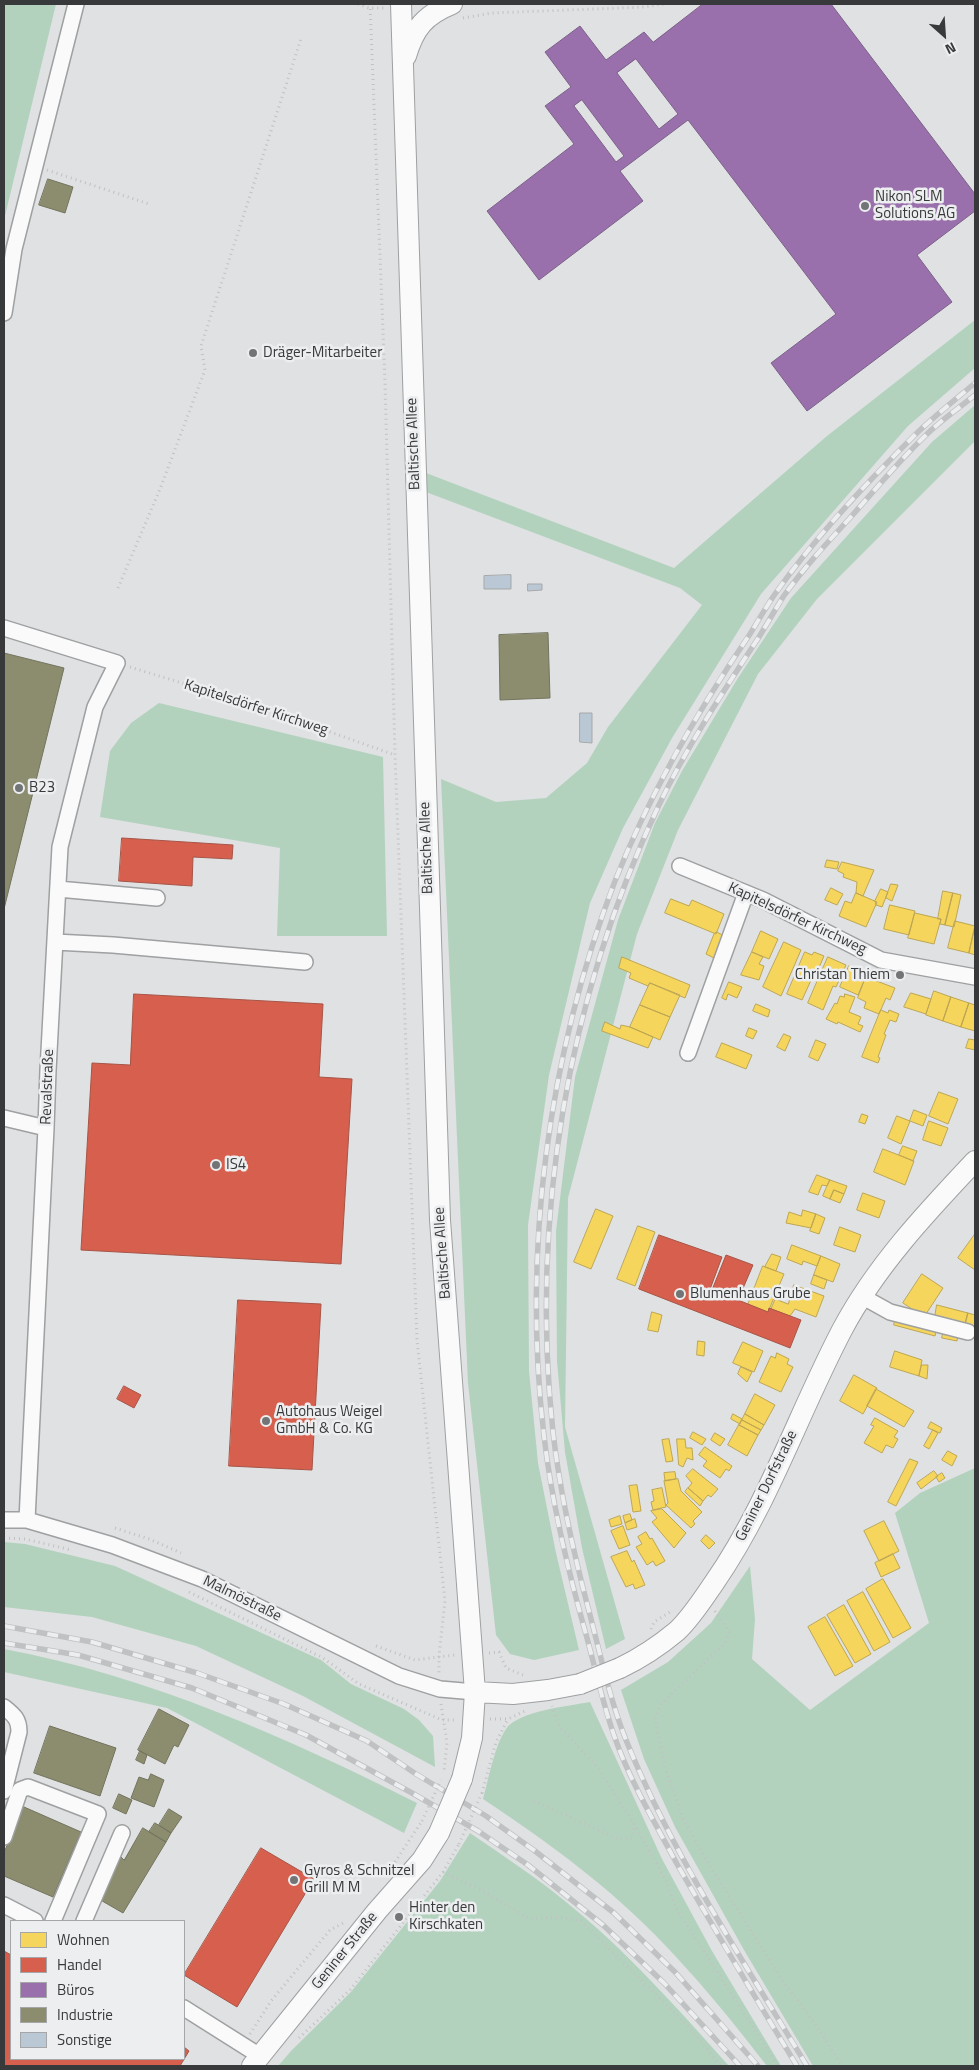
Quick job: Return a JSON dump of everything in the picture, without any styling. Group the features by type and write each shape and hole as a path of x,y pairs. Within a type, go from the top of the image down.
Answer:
{"main road":[{"name":"Baltische Allee","path":"401,4 440,1220 475,1692"},
{"path":"403,70 416,30 438,10 454,12"},
{"name":"Geniner Dorfstraße","path":"475,1692 513,1694 580,1684 620,1668 647,1654 678,1630 730,1561 766,1491 843,1329 892,1253 975,1161"},
{"name":"Geniner Straße","path":"252,2056 422,1860 439,1834 453,1776 472,1738 475,1692"}],"street":[{"path":"4,313 9,247 35,166 76,4"},
{"path":"4,628 117,663"},
{"name":"Revalstraße","path":"27,1520 60,847 95,707 117,663"},
{"name":"Kapitelsdörfer Kirchweg","path":"680,866 746,894 881,960 975,977"},
{"path":"58,889 157,898"},
{"path":"688,1053 746,894"},
{"path":"55,942 113,945 305,962"},
{"path":"4,1118 46,1128"},
{"path":"863,1298 890,1312 968,1332"},
{"name":"Malmöstraße","path":"4,1520 27,1520 112,1545 202,1579 399,1676 440,1689 475,1692"},
{"path":"4,1706 14,1715 19,1723 19,1732 4,1791"},
{"path":"4,1837 20,1790 28,1787 98,1814 53,1920"},
{"path":"84,1920 122,1833"},
{"path":"4,1905 33,1920"},
{"path":"185,2009 252,2056"}],"path":[{"path":"358,4 370,6 417,1340 445,1601 439,1656 499,1652 506,1668 523,1675 532,1674"},
{"path":"454,12 470,16 492,13 644,7 665,4"},
{"path":"118,588 160,489 205,370 201,346 302,39"},
{"path":"35,166 149,204"},
{"name":"Kapitelsdörfer Kirchweg","path":"117,663 260,707 395,755"},
{"path":"4,1538 25,1540 71,1550"},
{"path":"184,1590 323,1658 359,1684 442,1720 453,1776 395,1863"},
{"path":"649,1632 654,1622 674,1609"},
{"path":"715,1610 729,1632 725,1643 661,1704 655,1718 666,1771 682,1818 709,1865 783,1981 816,2025 842,2066"},
{"path":"548,1690 559,1726 599,1769 634,1824 666,1880 676,1908 778,2066"},
{"path":"293,2044 350,1990 443,1872 459,1844 482,1793 496,1742 508,1719"},
{"path":"534,1801 618,1839 632,1838 634,1824"},
{"path":"443,1872 482,1890 530,1919 559,1917 581,1921 689,2027 721,2066"},
{"path":"252,2056 271,2001 330,1930 352,1918"}],"green space":[{"path":"4,4 56,4 4,220"},
{"path":"975,320 975,368 908,426 761,594 672,738 623,828 590,903 549,1075 528,1225 529,1371 538,1463 556,1553 579,1650 534,1660 510,1654 496,1635 468,1383 441,779 496,802 546,798 587,763 608,727 702,605 680,588 426,492 426,473 674,568 827,436"},
{"path":"975,405 975,441 817,599 758,674 678,830 637,934 568,1198 565,1427 625,1639 606,1649 582,1548 565,1452 557,1361 556,1231 575,1077 618,920 655,823 682,771 738,678 791,598 932,442"},
{"path":"159,703 383,757 387,936 277,936 280,848 100,817 110,751 131,723"},
{"path":"975,1468 975,2066 813,2066 744,1950 675,1827 644,1759 621,1690 668,1662 711,1623 750,1566 755,1619 752,1659 810,1710 929,1623 895,1513 920,1493"},
{"path":"4,1542 25,1544 115,1566 321,1660 351,1684 404,1709 419,1720 433,1736 435,1767 303,1696 196,1646 92,1617 4,1607"},
{"path":"4,1649 111,1675 216,1711 318,1755 417,1803 404,1833 167,1708 4,1672"},
{"path":"590,1702 662,1859 712,1951 781,2066 767,2066 687,1969 621,1902 555,1849 483,1799 498,1745 506,1729 512,1723 545,1710"},
{"path":"470,1833 519,1866 588,1920 651,1981 729,2066 278,2066 351,1992 440,1881"}],"building: Wohnen":[{"path":"827,860 839,862 837,869 825,867"},
{"path":"842,862 874,870 863,896 856,893 857,882 843,877 844,874 838,871"},
{"path":"891,884 898,885 892,901 886,898"},
{"path":"831,888 843,894 837,905 825,900"},
{"path":"881,889 888,892 882,907 876,905 875,901"},
{"path":"943,891 953,893 945,925 940,924 941,919 938,919"},
{"path":"856,893 877,902 866,927 839,916 845,901 851,903"},
{"path":"953,893 961,895 954,927 945,925"},
{"path":"671,899 689,906 692,900 724,914 716,934 665,913"},
{"path":"890,905 915,911 909,935 884,929"},
{"path":"915,913 941,919 934,944 908,938"},
{"path":"955,921 975,926 969,953 948,948"},
{"path":"975,926 975,955 969,953"},
{"path":"761,931 778,939 769,959 752,952"},
{"path":"717,932 724,936 714,958 706,954 714,934"},
{"path":"784,942 801,950 781,996 763,987"},
{"path":"752,952 763,957 759,964 764,966 759,980 741,975"},
{"path":"805,952 812,955 814,952 824,956 802,1000 787,994"},
{"path":"622,957 690,985 685,998 650,983 648,986 629,978 631,973 619,968"},
{"path":"828,957 846,965 836,987 833,986 823,1010 808,1003"},
{"path":"849,966 867,974 858,995 840,987"},
{"path":"866,977 895,988 890,1000 886,998 879,1014 864,1008 866,1002 858,998"},
{"path":"729,982 742,987 737,998 728,994 726,1000 722,998"},
{"path":"650,983 680,995 670,1017 640,1005"},
{"path":"934,991 951,997 943,1021 926,1015"},
{"path":"911,993 931,999 926,1014 904,1007"},
{"path":"845,994 855,997 849,1012 861,1017 858,1024 863,1026 860,1032 826,1019 835,1003 837,1004 840,996 844,997"},
{"path":"951,997 969,1003 961,1027 943,1021"},
{"path":"969,1003 975,1005 975,1031 961,1027"},
{"path":"756,1004 770,1010 768,1017 753,1011"},
{"path":"640,1005 670,1017 660,1040 630,1027"},
{"path":"881,1010 888,1013 889,1010 899,1014 896,1022 890,1020 884,1034 886,1035 878,1057 880,1058 878,1063 862,1057"},
{"path":"605,1022 620,1029 621,1025 630,1027 653,1037 648,1048 602,1031"},
{"path":"749,1028 757,1031 753,1039 746,1036"},
{"path":"784,1034 791,1037 785,1051 777,1047"},
{"path":"969,1039 975,1040 975,1050 966,1048"},
{"path":"816,1040 826,1044 818,1061 809,1057"},
{"path":"722,1043 752,1055 746,1069 716,1057"},
{"path":"939,1092 958,1099 948,1124 929,1116"},
{"path":"914,1110 927,1115 923,1126 910,1121"},
{"path":"862,1114 868,1116 865,1124 859,1122"},
{"path":"897,1116 910,1121 901,1144 888,1138"},
{"path":"929,1121 948,1128 941,1146 923,1140"},
{"path":"903,1146 917,1151 913,1161 899,1155"},
{"path":"883,1149 914,1161 905,1185 874,1172"},
{"path":"817,1175 830,1180 827,1186 822,1185 818,1195 809,1192"},
{"path":"830,1180 847,1186 844,1194 834,1190 830,1199 823,1196"},
{"path":"834,1190 844,1194 840,1203 830,1199"},
{"path":"863,1193 885,1201 879,1218 857,1210"},
{"path":"596,1209 613,1216 591,1269 574,1262"},
{"path":"803,1210 816,1214 811,1228 786,1223 789,1212 801,1216"},
{"path":"816,1214 825,1218 819,1234 810,1231"},
{"path":"638,1226 655,1232 635,1286 617,1279"},
{"path":"840,1227 861,1235 855,1252 834,1245"},
{"path":"975,1234 975,1270 958,1258"},
{"path":"792,1245 821,1256 817,1266 803,1261 802,1265 787,1259"},
{"path":"772,1254 781,1257 776,1271 765,1267"},
{"path":"821,1256 840,1264 833,1282 814,1275"},
{"path":"763,1266 784,1274 768,1312 748,1305"},
{"path":"922,1274 943,1288 924,1317 903,1303"},
{"path":"814,1275 827,1280 824,1289 811,1284"},
{"path":"794,1285 824,1296 816,1317 795,1309 790,1316 771,1309 775,1299 788,1304"},
{"path":"937,1305 968,1313 965,1325 935,1317"},
{"path":"652,1312 662,1315 658,1332 648,1330"},
{"path":"968,1313 975,1315 975,1326 965,1325"},
{"path":"896,1316 937,1327 935,1336 894,1325"},
{"path":"944,1330 958,1333 957,1341 942,1338"},
{"path":"698,1341 705,1342 704,1356 697,1355"},
{"path":"743,1342 763,1351 754,1372 733,1363"},
{"path":"895,1351 922,1360 919,1376 890,1367"},
{"path":"777,1353 789,1359 787,1364 793,1367 781,1392 759,1382 771,1356 775,1358"},
{"path":"922,1365 928,1365 927,1379 919,1376"},
{"path":"741,1367 752,1372 747,1382 738,1374"},
{"path":"854,1375 877,1388 863,1414 840,1401"},
{"path":"876,1389 914,1411 904,1427 867,1406"},
{"path":"755,1394 775,1405 764,1425 745,1414"},
{"path":"733,1414 742,1419 740,1424 731,1419"},
{"path":"745,1414 764,1425 761,1430 742,1420"},
{"path":"875,1418 898,1431 894,1437 898,1439 893,1448 886,1445 882,1453 864,1443 874,1426 871,1425"},
{"path":"742,1420 761,1430 758,1435 739,1425"},
{"path":"931,1422 942,1428 940,1433 928,1428"},
{"path":"739,1425 758,1435 747,1456 728,1445"},
{"path":"933,1430 938,1433 929,1449 924,1446"},
{"path":"693,1432 706,1439 702,1445 690,1438"},
{"path":"715,1433 725,1439 720,1446 711,1440"},
{"path":"669,1439 673,1461 666,1462 662,1440"},
{"path":"677,1439 685,1439 686,1448 692,1448 693,1460 687,1458 683,1467 679,1465"},
{"path":"705,1447 732,1466 729,1471 726,1469 720,1478 703,1466 707,1461 699,1455"},
{"path":"948,1451 957,1456 952,1466 942,1460"},
{"path":"910,1459 918,1462 896,1506 888,1502"},
{"path":"693,1469 718,1489 711,1497 708,1495 703,1501 688,1488 692,1483 686,1476"},
{"path":"934,1471 938,1476 921,1489 917,1483"},
{"path":"675,1472 676,1479 665,1481 664,1473"},
{"path":"942,1473 945,1478 939,1482 936,1477"},
{"path":"678,1479 681,1491 702,1512 693,1521 695,1524 691,1528 666,1505 668,1503 664,1481"},
{"path":"637,1485 641,1511 633,1512 629,1486"},
{"path":"662,1488 666,1507 653,1510 651,1502 654,1501 652,1490"},
{"path":"688,1488 703,1501 700,1506 685,1492"},
{"path":"662,1509 686,1533 674,1548 652,1522 657,1518 651,1511"},
{"path":"630,1514 632,1520 625,1523 623,1516"},
{"path":"620,1516 622,1524 611,1527 609,1520"},
{"path":"635,1519 637,1527 627,1530 625,1523"},
{"path":"884,1521 899,1551 879,1561 864,1531"},
{"path":"623,1526 630,1545 619,1549 611,1531"},
{"path":"646,1532 650,1539 652,1538 665,1561 656,1566 653,1561 647,1565 636,1547 642,1544 638,1537"},
{"path":"706,1535 715,1543 709,1549 701,1541"},
{"path":"627,1551 632,1562 634,1560 645,1585 635,1589 633,1584 626,1587 611,1557"},
{"path":"893,1554 900,1568 881,1577 875,1563"},
{"path":"883,1579 911,1628 893,1638 866,1589"},
{"path":"863,1592 890,1642 874,1651 847,1601"},
{"path":"844,1605 871,1654 855,1663 827,1615"},
{"path":"825,1617 853,1666 835,1676 808,1627"}],"building: Handel":[{"path":"122,838 233,845 232,859 193,857 192,886 119,881"},
{"name":"IS4","path":"134,994 323,1004 319,1077 352,1079 341,1264 81,1250 92,1063 130,1065"},
{"name":"Blumenhaus Grube","path":"659,1235 722,1257 706,1300 708,1300 726,1255 753,1265 738,1300 768,1312 769,1308 801,1320 790,1348 639,1289"},
{"path":"238,1300 321,1304 312,1470 229,1466"},
{"path":"124,1386 141,1395 134,1408 117,1399"},
{"path":"261,1848 314,1879 237,2007 185,1976"},
{"path":"4,1951 10,1954 10,2060 184,2060 180,2066 4,2066"},
{"path":"185,2048 189,2051 185,2058"}],"building: Büros":[{"name":"Nikon SLM Solutions AG","path":"703,4 831,4 975,194 975,211 917,255 952,302 807,411 771,363 836,314 688,120 620,171 643,201 539,280 487,211 574,144 545,106 571,87 545,52 580,26 606,60 644,32 653,42","holes":["636,59 678,114 659,129 617,73","582,100 624,156 616,162 574,106"]}],"building: Industrie":[{"path":"48,179 73,187 65,213 39,205"},
{"path":"548,633 550,698 500,700 499,635"},
{"name":"B23","path":"4,653 64,668 4,909"},
{"path":"159,1709 189,1725 178,1747 174,1745 165,1764 138,1750"},
{"path":"50,1726 116,1748 100,1796 34,1773"},
{"path":"140,1751 147,1755 144,1764 136,1760"},
{"path":"151,1774 164,1780 154,1807 131,1798 139,1777 148,1780"},
{"path":"119,1794 132,1800 126,1814 113,1808"},
{"path":"24,1807 81,1832 53,1897 4,1876 4,1853"},
{"path":"169,1809 182,1817 171,1833 159,1825"},
{"path":"155,1823 171,1833 166,1842 149,1832"},
{"path":"143,1828 166,1842 123,1913 97,1898 121,1857 124,1860"}],"building: Sonstige":[{"path":"511,575 511,589 484,589 484,576"},
{"path":"528,584 542,584 542,590 528,591"},
{"path":"580,713 592,713 592,743 580,742"}],"railway":[{"path":"797,2066 706,1915 635,1786 621,1754 603,1701 561,1538 544,1436 538,1366 536,1295 539,1225 546,1154 557,1084 573,1015 592,947 615,881 643,816 693,723 768,604 807,551 861,490 899,451 932,419 975,383"},
{"path":"807,2066 687,1866 644,1782 620,1725 610,1694 573,1547 559,1478 553,1432 547,1352 547,1271 552,1191 563,1111 579,1032 600,955 627,879 659,805 681,762 783,597 823,547 915,446 937,425 975,395"},
{"path":"4,1626 92,1642 197,1673 284,1704 367,1741 416,1774 486,1816 535,1851 614,1913 675,1972 758,2066"},
{"path":"4,1643 78,1655 192,1688 306,1735 412,1793 478,1831 528,1865 603,1925 664,1983 740,2066"}],"place":[{"name":"Nikon SLM Solutions AG","path":"865,206"},
{"name":"Dräger-Mitarbeiter","path":"253,353"},
{"name":"B23","path":"19,788"},
{"name":"Christan Thiem","path":"900,975"},
{"name":"IS4","path":"216,1165"},
{"name":"Blumenhaus Grube","path":"680,1294"},
{"name":"Autohaus Weigel GmbH & Co. KG","path":"266,1421"},
{"name":"Gyros & Schnitzel Grill M M","path":"294,1880"},
{"name":"Hinter den Kirschkaten","path":"399,1917"}]}
